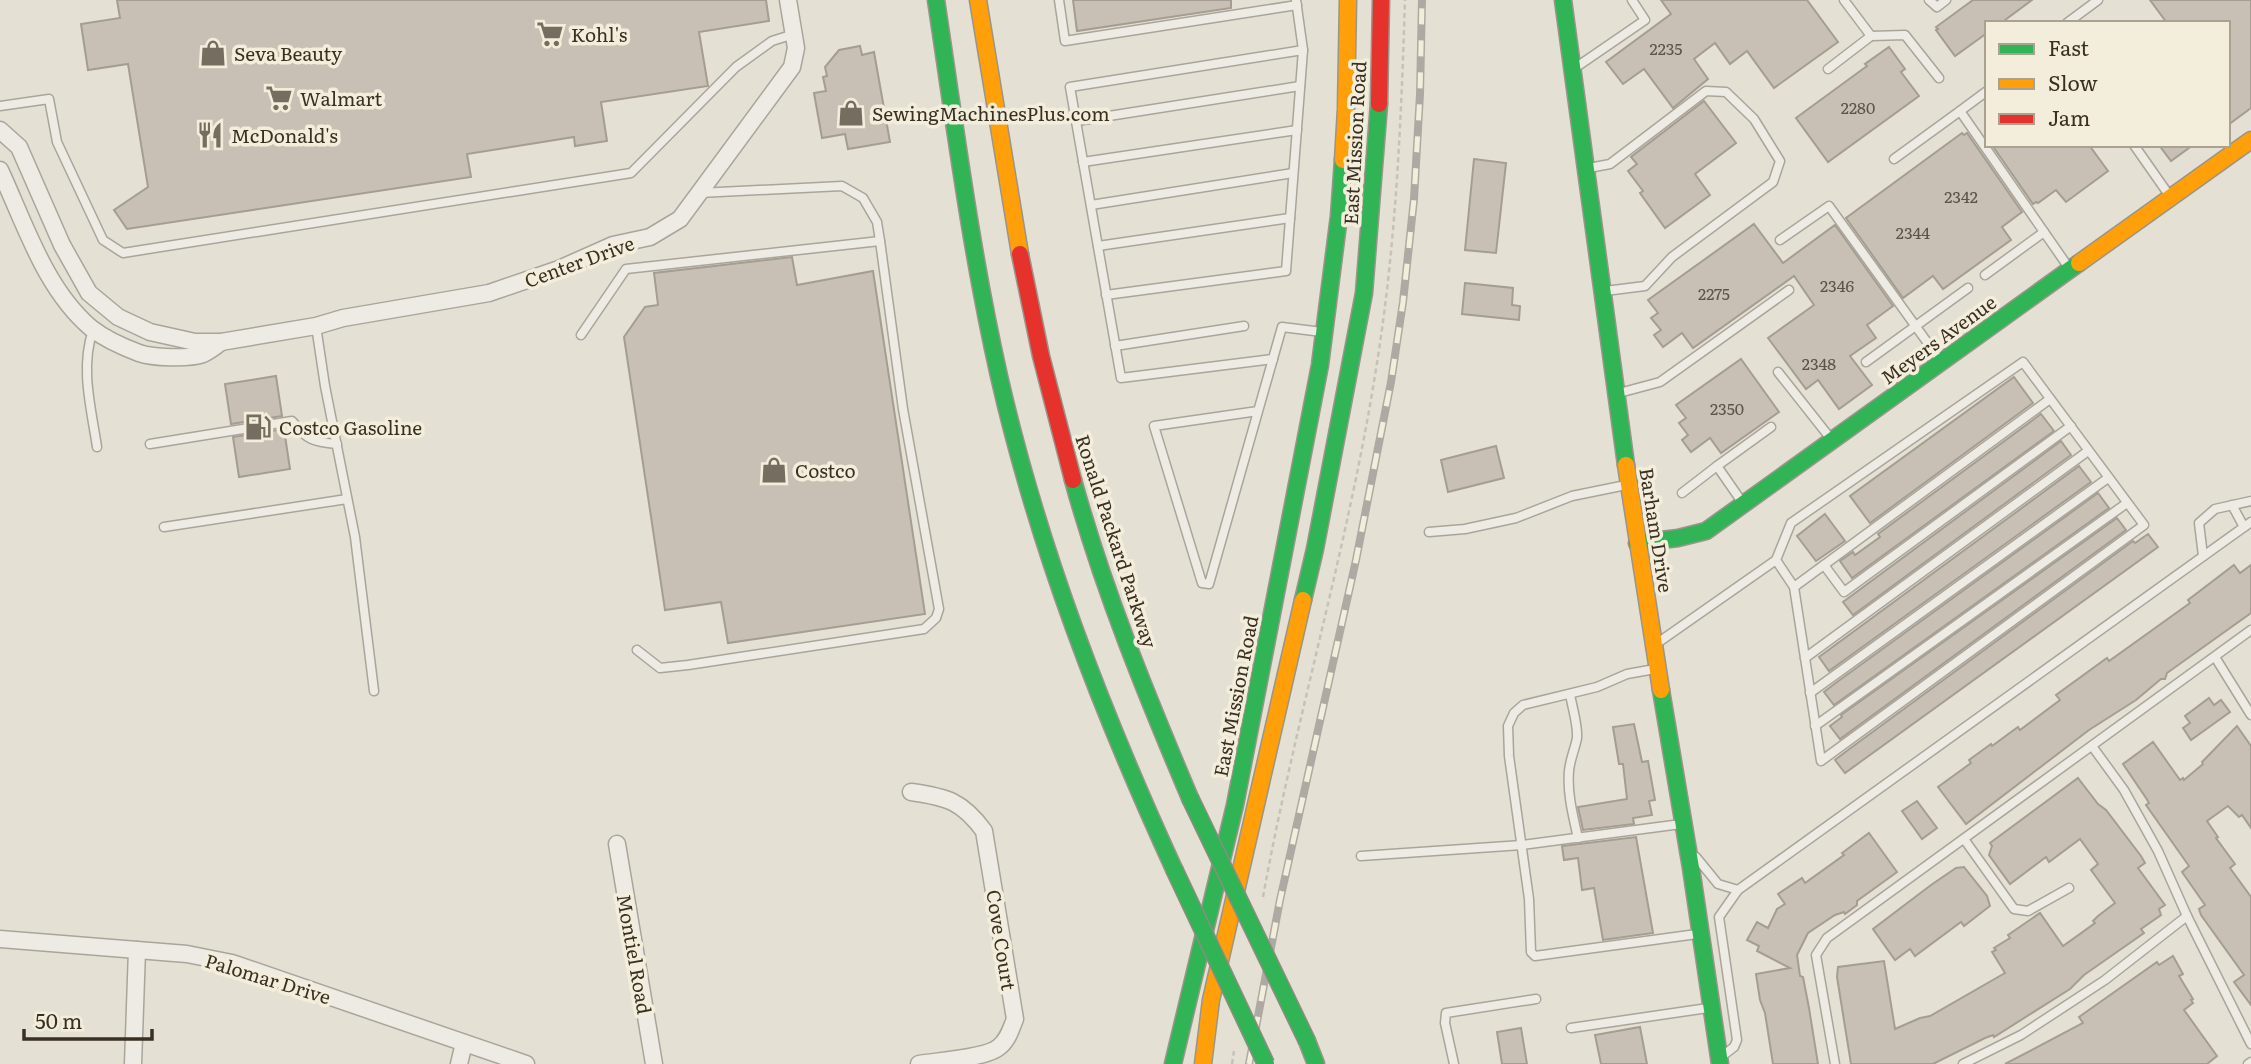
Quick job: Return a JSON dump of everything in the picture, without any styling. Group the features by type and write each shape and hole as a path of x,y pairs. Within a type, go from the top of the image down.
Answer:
{"main road":[{"path":"936,0 984,304 1011,424 1052,569 1107,719 1135,786 1266,1064"},
{"name":"East Mission Road","path":"1173,1064 1235,806 1325,333 1339,216 1346,109 1348,0"},
{"name":"East Mission Road","path":"1203,1064 1211,1000 1315,549 1364,293 1379,110 1381,0"},
{"name":"Barham Drive","path":"1563,0 1637,542 1688,847 1720,1061"},
{"name":"Ronald Packard Parkway","path":"979,4 1007,187 1040,350 1058,424 1099,564 1150,704 1190,799 1316,1064"},
{"name":"Meyers Avenue","path":"1637,542 1678,538 1706,531 2251,140"},
{"path":"1325,333 1337,340 1350,370"}],"street":[{"name":"Center Drive","path":"0,130 19,147 62,245 89,293 118,317 150,332 195,342 221,342 489,293 547,273 613,244 650,237 680,219 792,67 796,48 788,0"},
{"name":"Center Drive","path":"0,170 48,275 73,311 93,330 131,350 161,358 202,354 221,342"},
{"name":"Cove Court","path":"911,792 935,795 957,803 971,814 984,831 1015,1019 1008,1037 998,1049 985,1054 919,1064"},
{"name":"Montiel Road","path":"617,844 654,1064"},
{"name":"Palomar Drive","path":"0,939 187,954 232,963 526,1064"},
{"path":"133,1064 137,950"},
{"path":"459,1064 464,1043"}],"lane":[{"path":"1059,0 1065,41 1296,3 1303,50 1286,271 1106,295"},
{"path":"1573,69 1645,20 1632,0"},
{"path":"1844,0 1871,36"},
{"path":"1928,0 1937,6 1946,0"},
{"path":"2070,21 2098,0"},
{"path":"0,106 49,99 57,142 103,240 123,253 631,173 736,67 772,41 794,34"},
{"path":"1828,69 1871,36 1905,35 1939,78"},
{"path":"1273,359 1121,378 1070,87 1303,50"},
{"path":"1076,121 1300,86"},
{"path":"1586,168 1610,164 1706,91 1727,92 1754,119 1780,161 1773,182 1672,257 1645,286 1603,292"},
{"path":"1894,159 1985,92"},
{"path":"1960,111 2070,270"},
{"path":"1083,162 1297,130"},
{"path":"2135,147 2171,198"},
{"path":"1091,205 1293,173"},
{"path":"637,650 660,668 688,665 924,629 936,618 939,609 904,409 877,222 863,198 842,186 699,194"},
{"path":"1780,240 1829,206 1941,363"},
{"path":"1098,246 1290,218"},
{"path":"1985,275 2044,232"},
{"path":"580,335 626,269 880,241"},
{"path":"1866,362 1968,288"},
{"path":"1616,393 1660,382 1789,290"},
{"path":"316,326 355,537 374,691"},
{"path":"1115,346 1244,326"},
{"path":"1258,411 1154,426 1202,583 1209,584 1282,327 1325,333"},
{"path":"93,330 86,354 86,373 97,447"},
{"path":"1654,646 1776,560 1791,523 2023,362 2144,525 1821,761 1794,587 1776,560"},
{"path":"1779,372 1832,441"},
{"path":"1794,587 2050,398"},
{"path":"150,444 292,421 304,436 317,443 337,444"},
{"path":"1824,565 1844,592 2071,426"},
{"path":"1682,493 1771,427"},
{"path":"1805,658 2088,451"},
{"path":"1717,467 1744,504"},
{"path":"1810,693 2108,478"},
{"path":"1429,532 1516,518 1572,496 1629,485"},
{"path":"164,527 347,499"},
{"path":"2203,556 2199,523 2215,509 2251,501"},
{"path":"1815,726 2127,503"},
{"path":"1720,1061 1737,1040 1718,917 1738,890 2248,525 2232,505"},
{"path":"1835,1064 1816,955 1827,938 2251,630"},
{"path":"2215,656 2251,715"},
{"path":"1658,669 1627,674 1597,687 1523,705 1514,713 1508,726 1509,757 1528,899 1531,952 1535,956 1701,934"},
{"path":"1570,694 1577,731 1569,772 1571,806 1577,838"},
{"path":"2092,746 2124,790 2158,851 2251,1044"},
{"path":"1362,856 1522,845 1684,824"},
{"path":"1964,839 2014,909 2028,911 2069,888"},
{"path":"1688,847 1718,884 1738,890"},
{"path":"1963,1064 2021,1035 2095,987 2187,916"},
{"path":"1454,1064 1445,1023 1446,1013 1536,999"},
{"path":"1571,1028 1711,1007"}],"building":[{"path":"117,0 766,0 769,21 699,32 708,86 601,102 607,141 575,146 574,137 467,154 471,177 127,229 114,210 148,187 128,64 88,70 81,24 120,18"},
{"path":"1073,0 1231,0 1231,8 1077,31"},
{"path":"1661,0 1807,0 1838,42 1774,88 1747,51 1730,64 1715,43 1694,59 1708,79 1673,108 1644,69 1623,84 1606,62 1671,14"},
{"path":"1973,0 2032,0 2004,21 1985,21 1985,34 1955,56 1936,27"},
{"path":"2150,0 2251,0 2251,108 2230,124 2230,21 2166,21"},
{"name":"SewingMachinesPlus.com","path":"860,46 862,55 874,52 890,142 848,149 845,134 822,138 814,93 826,91 823,77 827,76 825,67 839,50"},
{"path":"1889,47 1905,69 1901,72 1919,96 1828,162 1796,118"},
{"path":"1704,101 1736,143 1695,174 1710,195 1665,228 1628,171 1637,164 1631,157"},
{"path":"1962,133 1967,133 2022,212 2002,227 2011,240 1943,289 1933,276 1903,298 1846,218"},
{"path":"1993,147 2090,147 2108,171 2066,202 2056,190 2033,204"},
{"path":"2160,147 2190,147 2171,161"},
{"path":"1474,159 1506,163 1496,253 1465,250"},
{"path":"1754,224 1783,263 1835,225 1893,306 1867,325 1876,338 1850,356 1872,385 1839,409 1818,380 1806,389 1768,338 1814,305 1794,276 1693,348 1682,333 1663,347 1654,335 1661,330 1651,318 1658,313 1648,300"},
{"name":"Costco","path":"792,257 797,285 873,271 925,614 728,643 721,602 665,610 624,337 645,307 658,305 654,273"},
{"path":"1465,283 1513,288 1512,305 1520,306 1519,320 1462,314"},
{"path":"1741,359 1779,412 1721,453 1710,438 1691,452 1682,440 1688,435 1679,423 1686,418 1676,405"},
{"path":"276,376 282,416 231,424 225,384"},
{"path":"2014,377 2033,403 1870,523 1850,496"},
{"path":"2041,414 2054,431 1852,578 1840,561 1853,552 1855,555 1880,537 1878,534"},
{"path":"284,429 290,469 239,477 233,437"},
{"path":"2061,441 2071,455 1853,615 1843,602"},
{"path":"1496,446 1504,478 1448,492 1441,460"},
{"path":"2079,466 2091,482 1829,671 1819,657"},
{"path":"2098,493 2109,508 1834,705 1824,692 1837,682"},
{"path":"1825,514 1845,541 1816,561 1797,536"},
{"path":"2117,518 2126,530 1840,739 1830,726 1842,717 1841,715"},
{"path":"2148,534 2158,547 1845,773 1835,760 2133,541 2135,543"},
{"path":"2234,565 2240,573 2251,565 2251,613 2167,673 2165,679 2161,679 2136,700 2089,730 1966,824 1938,787 1971,763 1969,760 1991,744 1992,746 2018,727 2020,730 2060,700 2056,695 2190,603 2188,600"},
{"path":"2209,698 2214,705 2221,700 2230,712 2191,740 2183,728 2190,723 2185,716"},
{"path":"1634,724 1642,762 1648,761 1655,800 1649,801 1652,815 1633,818 1634,824 1583,830 1578,807 1627,799 1623,764 1619,764 1613,727"},
{"path":"2237,726 2251,746 2251,828 2242,815 2239,817 2228,806 2207,821 2235,864 2230,868 2251,897 2251,1005 2234,982 2244,975 2201,915 2199,909 2205,905 2182,872 2189,866 2146,805 2149,803 2123,764 2153,742 2180,780 2184,780 2203,764"},
{"path":"2078,778 2141,856 2145,863 2138,868 2165,905 2159,909 2161,915 2141,929 2144,933 2084,975 2070,989 1994,1037 1985,1038 1933,1064 1851,1064 1837,977 1838,967 1884,961 1895,1029 1930,1016 2005,973 1992,952 1996,950 1994,948 2040,913 2063,946 2095,923 2093,921 2098,916 2115,903 2091,870 2098,864 2080,839 2049,862 2046,857 2010,884 1989,855 1992,846 1990,843"},
{"path":"1917,801 1937,828 1922,839 1902,811"},
{"path":"1869,833 1897,872 1857,901 1857,905 1845,914 1835,915 1808,933 1797,955 1818,1064 1773,1064 1756,974 1790,968 1757,951 1759,946 1747,940 1757,922 1768,928 1777,909 1785,904 1778,894 1802,878 1805,883"},
{"path":"1636,837 1653,933 1603,940 1594,888 1582,890 1578,858 1564,860 1562,846"},
{"path":"1964,867 1987,896 1990,906 1964,926 1961,922 1915,956 1910,949 1895,960 1873,929 1931,885 1956,868"},
{"path":"2173,956 2183,974 2179,976 2193,999 2193,1003 2184,1010 2217,1056 2207,1064 2005,1064 2083,1023 2079,1017 2157,962 2159,965"},
{"path":"1640,1027 1647,1064 1601,1064 1595,1035"},
{"path":"1521,1028 1527,1064 1502,1064 1497,1032"}],"railway":[{"path":"1249,1064 1280,900 1356,560 1391,382 1414,199 1422,0"}],"traffic: fast":[{"path":"936,0 980,283 1015,440 1052,565 1074,627 1121,749 1174,869"},
{"path":"1563,0 1626,465"},
{"path":"1303,600 1364,293 1379,104"},
{"path":"1173,1064 1235,805 1320,365 1339,216 1343,160"},
{"path":"1637,543 1706,531 2079,263"},
{"path":"1073,480 1112,601 1190,798"},
{"path":"1661,690 1720,1064"},
{"path":"1190,798 1307,1041"},
{"path":"1174,869 1266,1064"},
{"path":"1307,1041 1316,1064"}],"traffic: slow":[{"path":"978,0 1020,254"},
{"path":"1343,160 1348,0"},
{"path":"2079,263 2251,140"},
{"path":"1626,465 1661,690"},
{"path":"1203,1064 1211,1000 1303,600"}],"traffic: jam":[{"path":"1379,104 1381,0"},
{"path":"1020,254 1041,356 1073,480"}],"place":[{"name":"Kohl's","path":"550,34"},
{"name":"Seva Beauty","path":"213,53"},
{"name":"Walmart","path":"279,98"},
{"name":"SewingMachinesPlus.com","path":"851,113"},
{"name":"McDonald's","path":"210,135"},
{"name":"Costco Gasoline","path":"258,427"},
{"name":"Costco","path":"774,470"}]}
